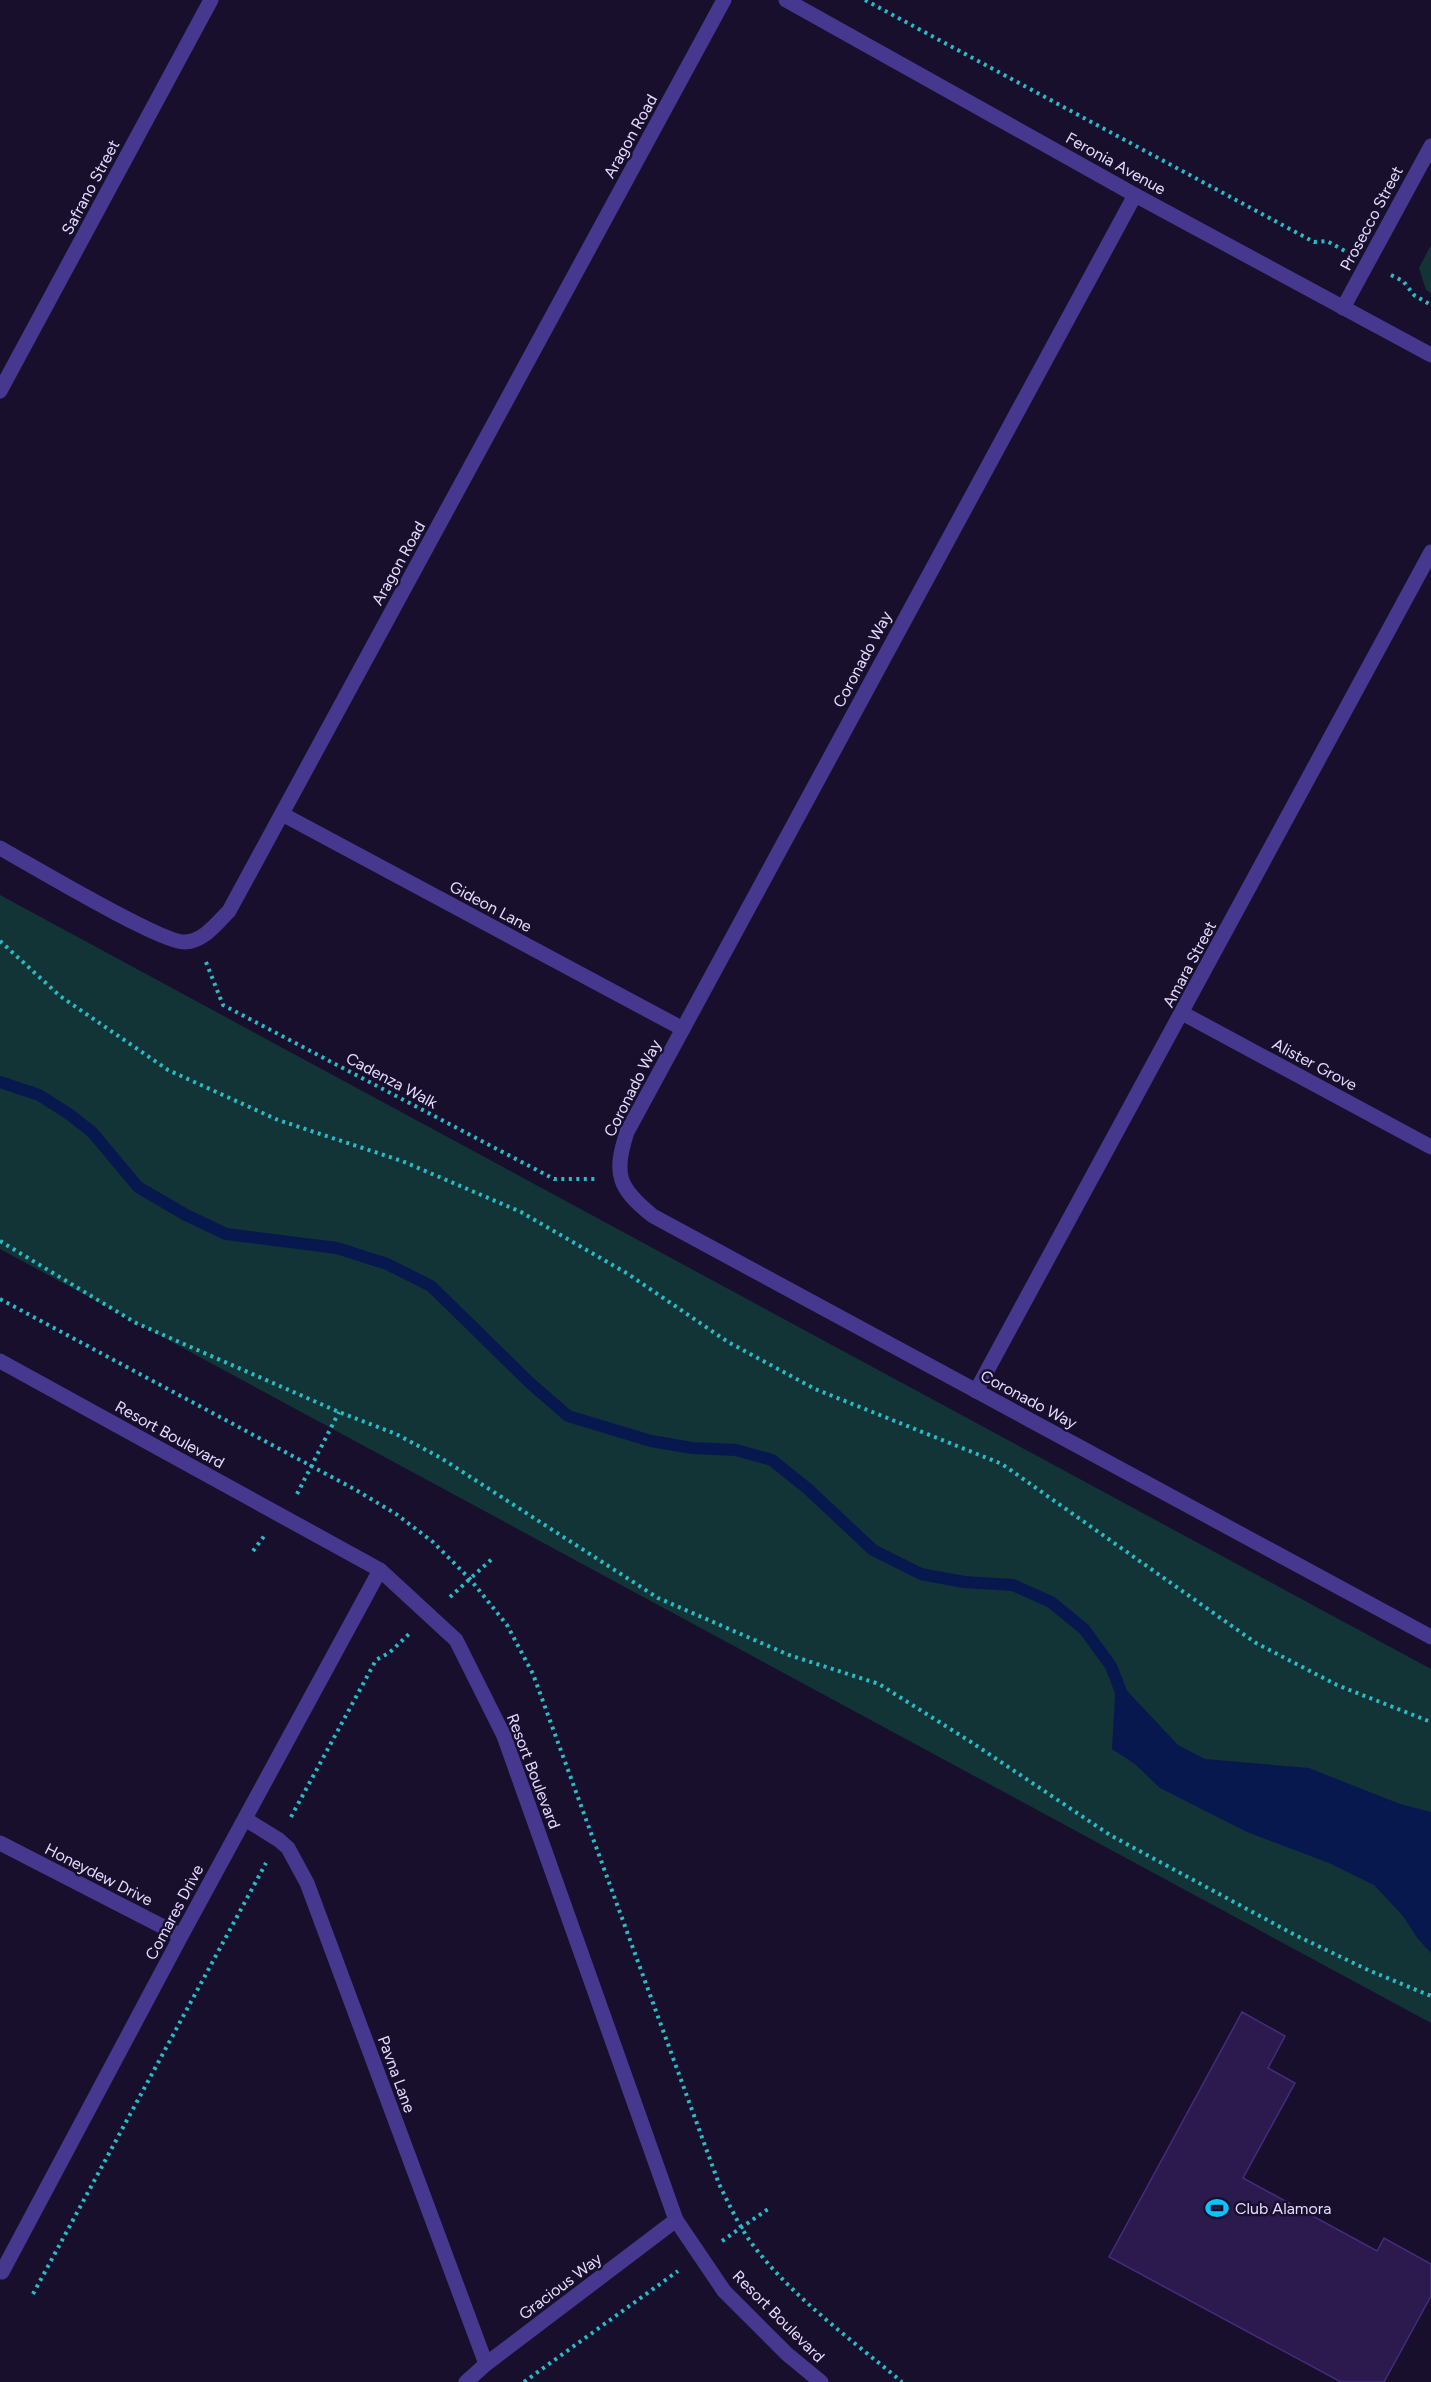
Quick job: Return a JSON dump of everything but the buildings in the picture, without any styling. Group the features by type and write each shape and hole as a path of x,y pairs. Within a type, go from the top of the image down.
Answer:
{"street":[{"name":"Safrano Street","path":"0,391 211,0"},
{"name":"Aragon Road","path":"196,939 212,929 229,910 724,0"},
{"name":"Feronia Avenue","path":"793,2 1135,195 1431,355"},
{"name":"Prosecco Street","path":"1343,308 1431,146"},
{"name":"Coronado Way","path":"1135,195 627,1132 620,1154 620,1179 635,1202 653,1216 1431,1637"},
{"name":"Amara Street","path":"976,1391 1431,552"},
{"name":"Gideon Lane","path":"282,814 682,1029"},
{"path":"0,848 158,934 176,942 196,939"},
{"name":"Alister Grove","path":"1182,1013 1431,1147"},
{"name":"Resort Boulevard","path":"0,1361 380,1570 456,1640 504,1736 676,2220 724,2291 787,2354 821,2382"},
{"name":"Comares Drive","path":"2,2272 380,1570"},
{"name":"Pavna Lane","path":"245,1819 288,1848 307,1884 486,2364"},
{"name":"Honeydew Drive","path":"0,1843 181,1936"},
{"name":"Gracious Way","path":"466,2382 486,2364 676,2220"}],"path":[{"path":"865,0 1314,242 1327,241 1368,263 1402,282 1414,296 1431,305"},
{"name":"Cadenza Walk","path":"196,939 224,1005 554,1179 620,1179"},
{"path":"0,941 60,996 168,1070 278,1120 402,1161 521,1212 628,1274 728,1342 815,1389 1002,1464 1256,1643 1337,1685 1431,1722"},
{"path":"0,1241 136,1323 339,1412 396,1434 441,1458 658,1598 789,1655 879,1684 1110,1835 1295,1935 1368,1970 1431,1996"},
{"path":"253,1551 300,1489 339,1412"},
{"path":"33,2294 376,1660 389,1653 494,1557"},
{"path":"524,2382 768,2209"}],"green space":[{"path":"1431,245 1431,293 1426,290 1419,268"},
{"path":"0,895 1431,1669 1431,2023 0,1249"}],"shaded area":[{"path":"1116,1679 1178,1745 1205,1759 1309,1768 1400,1804 1431,1812 1431,1953 1418,1939 1403,1916 1374,1885 1329,1863 1247,1832 1160,1788 1135,1764 1112,1749"}],"waterway":[{"path":"0,1082 39,1095 69,1114 92,1132 138,1187 186,1215 226,1234 337,1248 387,1264 431,1286 530,1383 568,1416 651,1441 692,1448 736,1450 772,1460 808,1489 873,1550 921,1574 964,1582 1013,1585 1051,1602 1084,1629 1111,1666 1121,1692"}],"place":[{"name":"Club Alamora","path":"1217,2208"}]}
